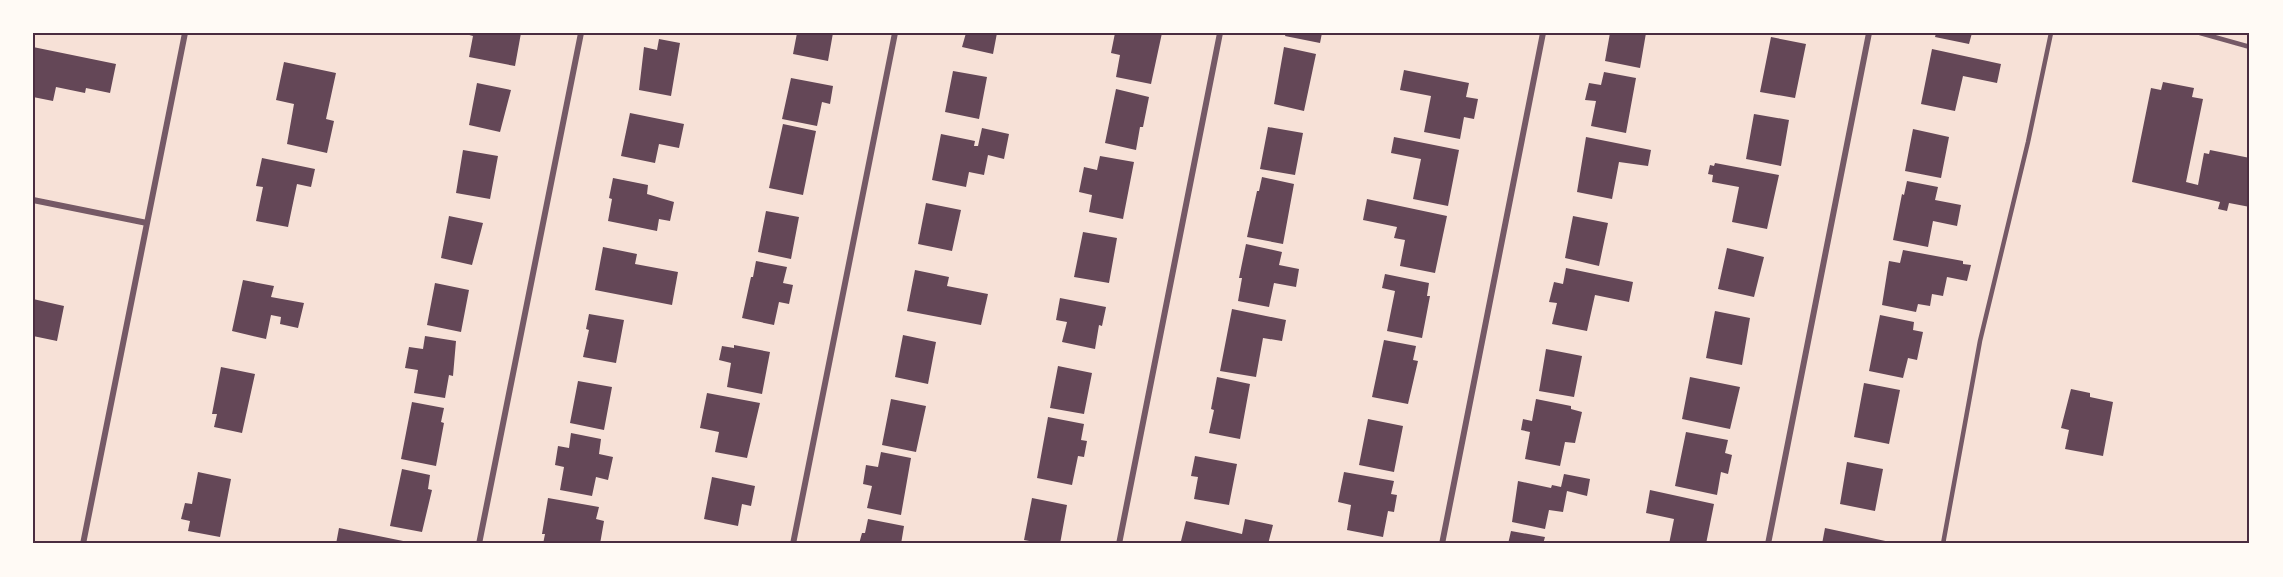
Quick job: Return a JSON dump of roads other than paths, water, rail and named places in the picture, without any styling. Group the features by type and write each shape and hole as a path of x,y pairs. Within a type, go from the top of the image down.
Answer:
{"street":[{"path":"83,544 185,33"},
{"path":"479,544 581,33"},
{"path":"793,544 895,33"},
{"path":"1119,544 1220,33"},
{"path":"1442,544 1543,33"},
{"path":"1768,544 1869,33"},
{"path":"33,200 147,223"}],"lane":[{"path":"1943,544 1980,340 2028,142 2051,33"},
{"path":"2200,33 2250,46"}]}
